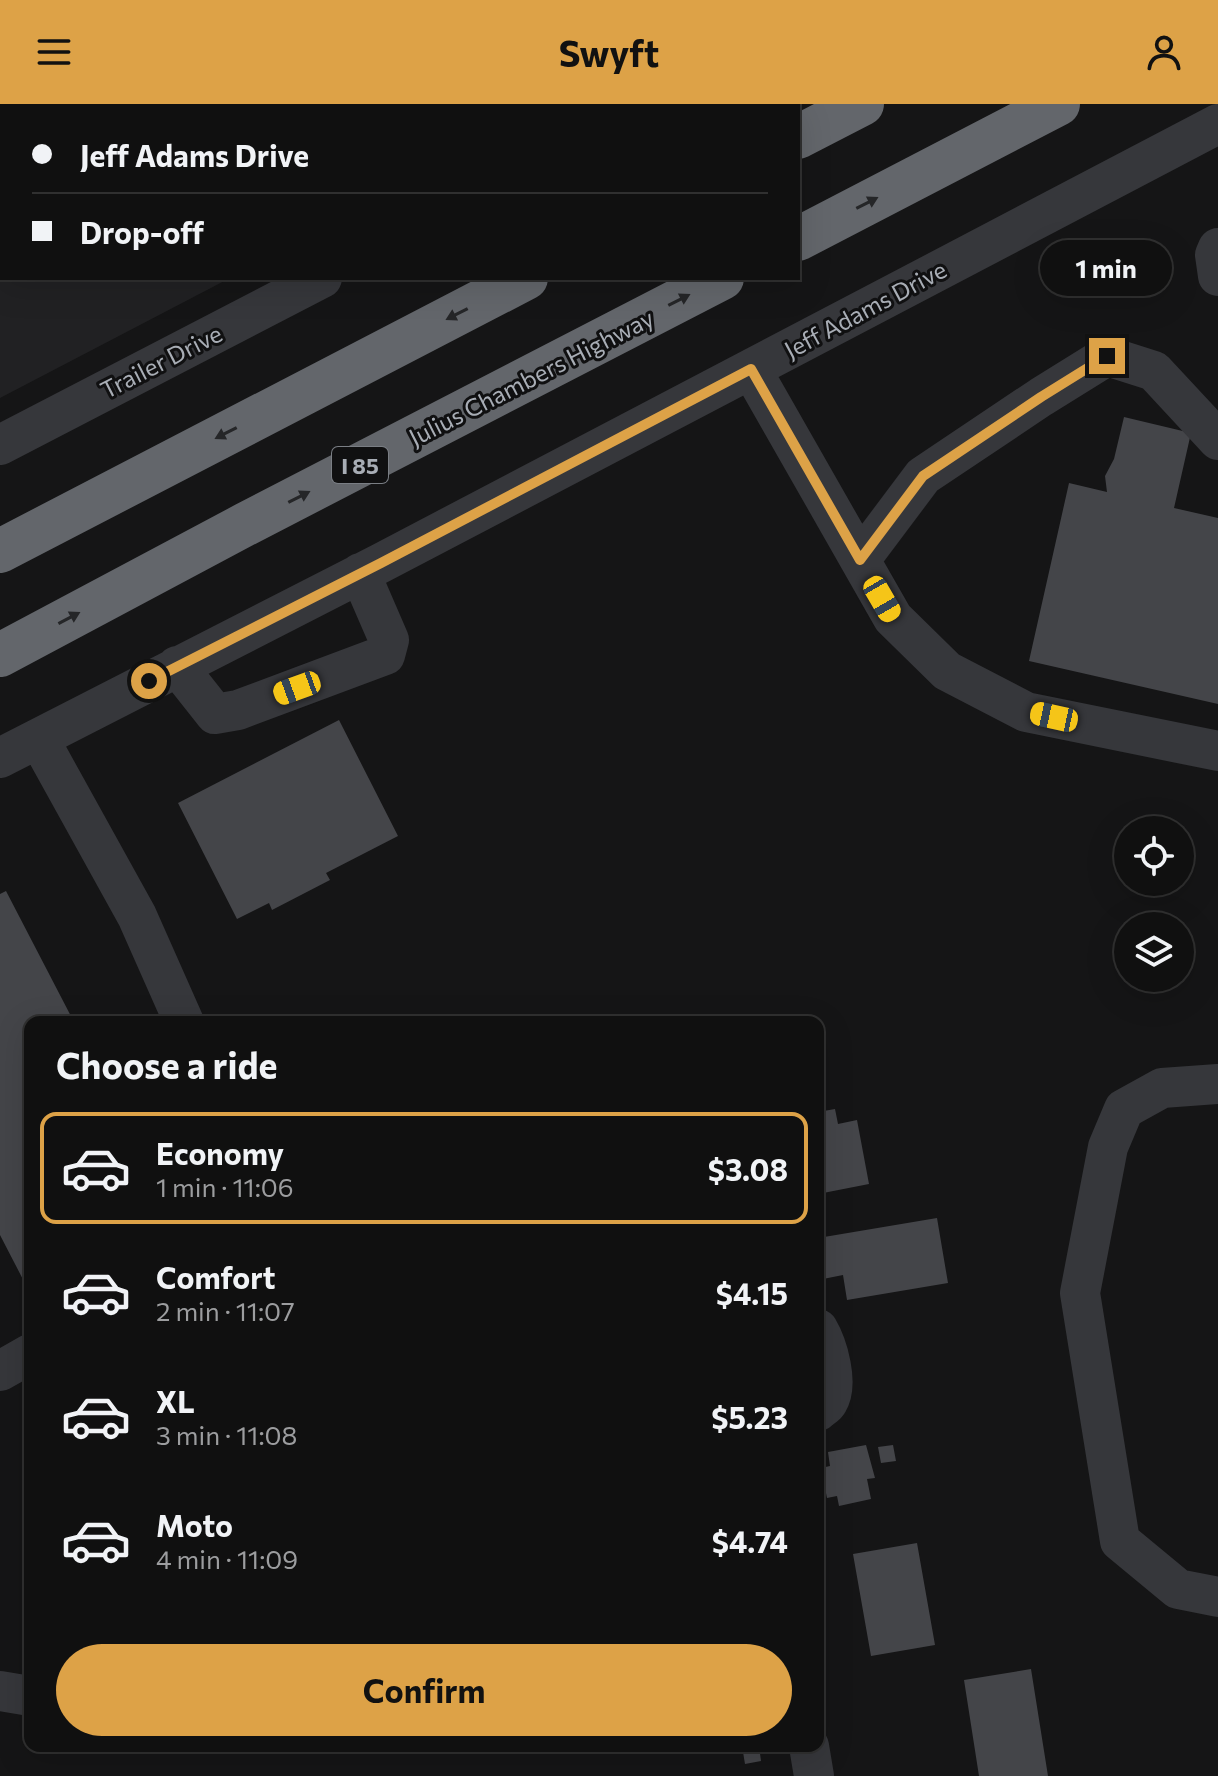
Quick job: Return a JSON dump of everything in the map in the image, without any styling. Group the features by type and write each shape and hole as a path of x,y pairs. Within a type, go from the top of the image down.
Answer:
{"highway":[{"path":"800,136 862,104"},
{"path":"800,238 1058,104"},
{"path":"0,551 522,280"},
{"name":"Julius Chambers Highway","path":"0,655 718,280"}],"street":[{"name":"Jeff Adams Drive","path":"0,758 1218,124"},
{"path":"1218,248 1215,255 1218,276"},
{"name":"Trailer Drive","path":"0,445 275,288 313,280"},
{"path":"860,560 923,476 1107,356 1154,371 1218,440"},
{"path":"751,369 893,618 947,671 1026,712 1218,751"},
{"path":"177,666 215,714 238,710 385,655 389,640 360,573"},
{"path":"39,739 137,916 181,1016"},
{"path":"1218,1084 1162,1088 1124,1109 1108,1147 1080,1293 1120,1541 1178,1589 1218,1597"},
{"path":"824,1339 833,1377 829,1401 824,1406"},
{"path":"0,1371 24,1357"},
{"path":"0,1691 24,1695"},
{"path":"810,1752 814,1776"}],"shaded area":[{"path":"0,280 226,280 0,398"}],"building":[{"path":"1124,417 1191,433 1174,508 1218,518 1218,704 1029,661 1069,483 1107,492 1105,476 1114,459"},
{"path":"339,720 398,836 326,873 330,880 272,910 269,903 237,919 178,803"},
{"path":"6,891 71,1016 24,1016 24,1281 0,1235 0,894"},
{"path":"835,1109 838,1124 857,1120 869,1184 824,1193 824,1111"},
{"path":"937,1218 948,1283 847,1300 843,1275 824,1279 824,1237"},
{"path":"866,1445 875,1478 867,1479 871,1499 839,1506 837,1496 827,1498 824,1467 830,1466 828,1452"},
{"path":"893,1445 896,1461 881,1463 878,1447"},
{"path":"917,1543 935,1645 871,1656 853,1554"},
{"path":"1031,1669 1048,1776 979,1776 964,1680"},
{"path":"743,1752 760,1752 761,1761 745,1764"}],"route":[{"path":"149,681 751,369 860,560 923,476 1107,356"}]}
